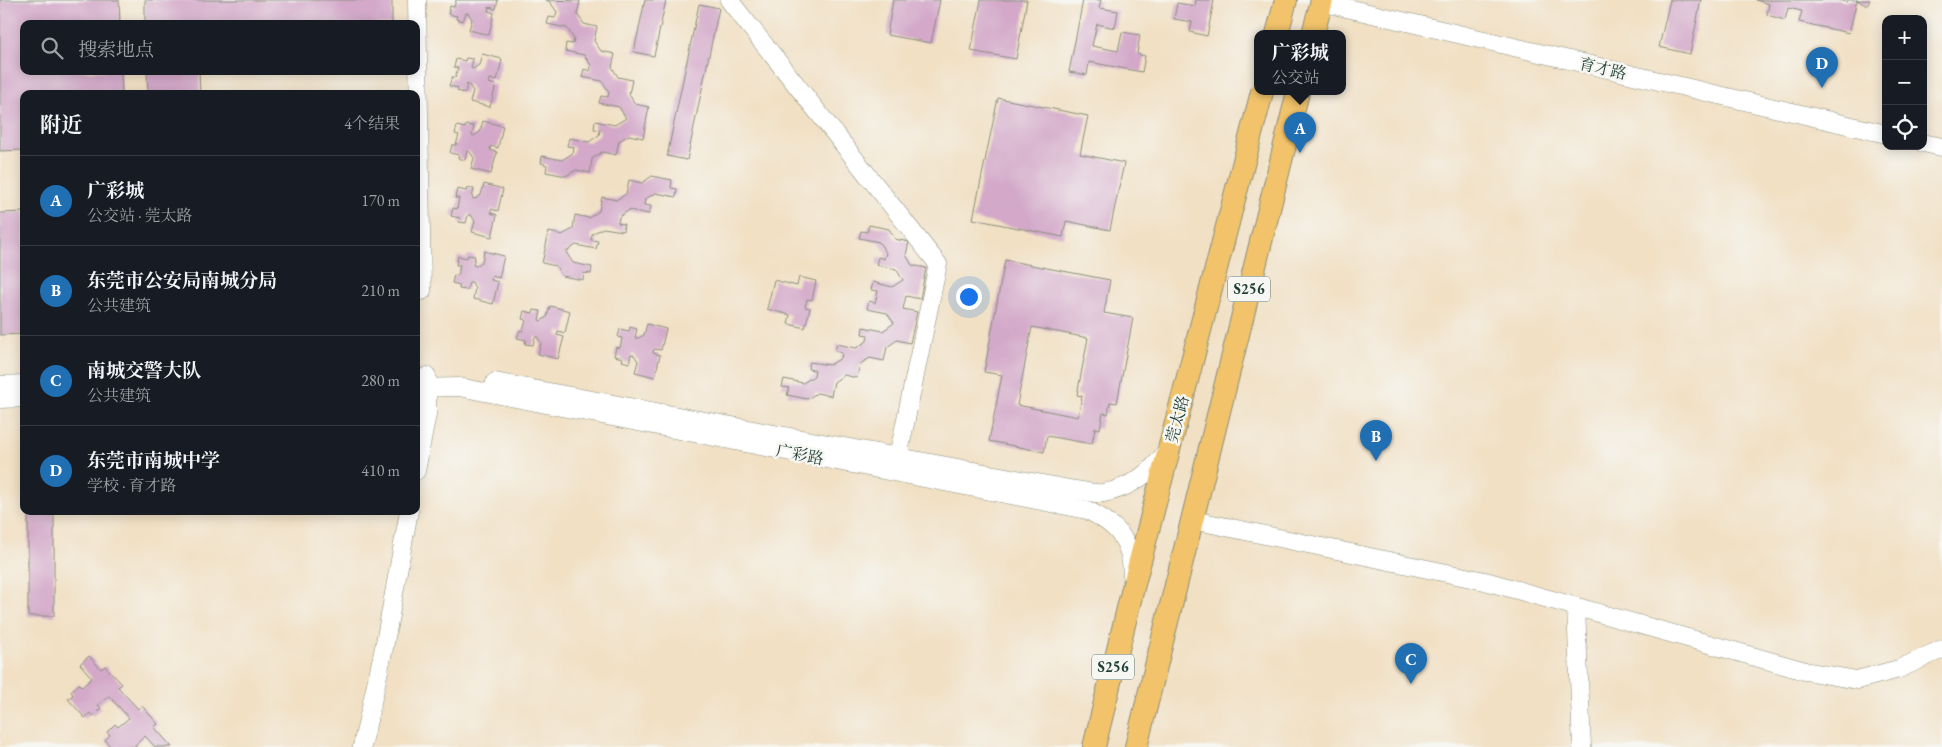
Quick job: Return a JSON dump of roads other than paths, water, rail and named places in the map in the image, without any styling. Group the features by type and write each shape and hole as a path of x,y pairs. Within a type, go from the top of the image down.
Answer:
{"main road":[{"path":"1278,30 1286,0"},
{"path":"1314,30 1321,1"},
{"name":"莞太路","path":"1094,747 1133,588 1261,95"},
{"name":"S256","path":"1136,747 1297,95"}],"street":[{"path":"417,0 417,20"},
{"path":"729,0 938,264 896,465"},
{"name":"育才路","path":"1321,1 1882,133"},
{"path":"418,75 419,90"},
{"path":"1927,144 1942,147"},
{"path":"420,175 422,291"},
{"name":"广彩路","path":"422,382 461,375 896,465 1087,510 1102,517 1117,529 1127,543 1132,562 1133,588"},
{"path":"420,450 427,414 422,382"},
{"path":"0,385 20,384"},
{"path":"0,399 20,398"},
{"name":"广彩路","path":"896,465 1102,493 1145,475 1158,465 1169,449"},
{"path":"362,747 384,648 408,515"},
{"path":"1193,520 1485,581 1805,671 1857,680 1899,669 1942,649"},
{"path":"1576,608 1582,747"}],"place":[{"name":"东莞市南城中学","path":"1822,88"},
{"name":"广彩城","path":"1300,153"},
{"name":"东莞市公安局南城分局","path":"1376,461"},
{"name":"南城交警大队","path":"1411,684"}]}
